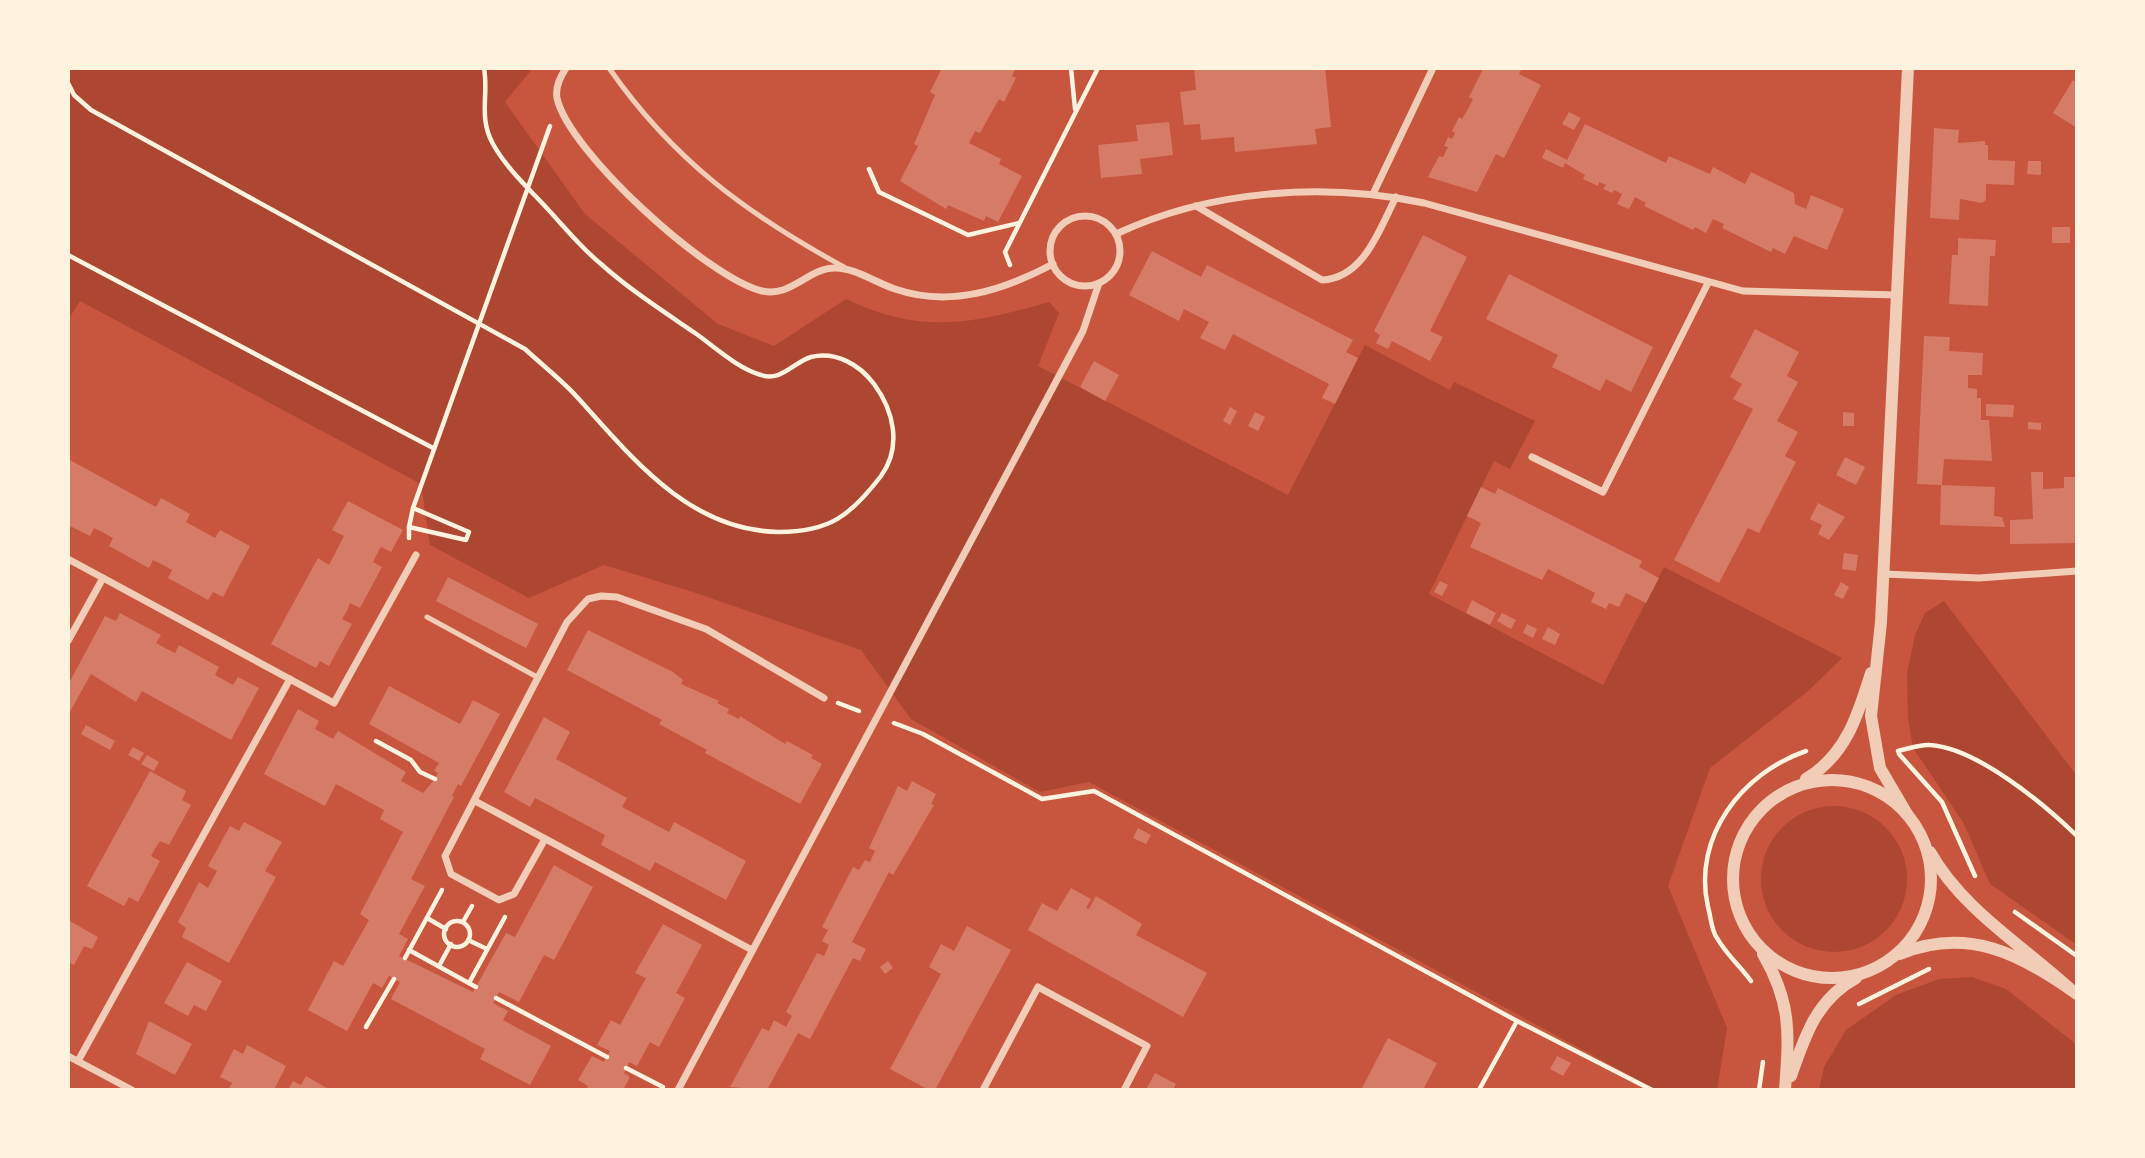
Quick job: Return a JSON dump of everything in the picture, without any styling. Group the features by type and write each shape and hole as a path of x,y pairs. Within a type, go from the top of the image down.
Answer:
{"street":[{"path":"566,68 557,85 559,105 576,136 632,199 687,245 744,283 761,291 777,292 822,270 850,270 896,290 946,298 975,294 1018,282 1052,264"},
{"path":"1373,194 1433,68"},
{"path":"1908,68 1884,574 1871,716 1875,752 1880,768 1947,878 1970,905 2073,991"},
{"path":"1116,234 1164,214 1278,193 1373,194 1396,197 1708,283 1765,293 1899,295"},
{"path":"1196,206 1322,280 1336,279 1350,273 1361,261 1396,197"},
{"path":"1093,216 1109,224 1116,234 1120,244 1118,262 1109,277 1099,283 1072,284 1062,278 1052,264 1051,241 1056,230 1070,218 1093,216"},
{"path":"678,1090 1083,331 1099,283"},
{"path":"1532,457 1604,492 1708,283"},
{"path":"68,559 334,703 416,555"},
{"path":"1884,574 1979,578 2077,571"},
{"path":"68,641 103,578"},
{"path":"545,839 514,894 499,900 451,874 445,856 537,677 576,609 589,599 601,596 617,597 687,620 824,698"},
{"path":"1786,1090 1788,1013 1780,985 1736,903 1734,861 1751,822 1770,801 1829,764 1840,750 1857,715 1878,649"},
{"path":"78,1061 290,679"},
{"path":"1794,787 1821,780 1848,781 1874,789 1907,814"},
{"path":"475,801 752,950"},
{"path":"1892,957 1912,938 1928,902 1930,862 1921,836"},
{"path":"1755,941 1788,967 1814,976 1842,977 1869,970"},
{"path":"1786,1090 1813,1017 1836,992 1892,957 1933,942 1971,941 2014,957 2073,991"},
{"path":"983,1090 1038,987 1147,1046 1124,1090"},
{"path":"68,1056 132,1090"}],"lane":[{"path":"609,68 658,132 691,165 758,217 850,270"},
{"path":"427,617 537,677"}],"path":[{"path":"68,83 74,95 91,110 524,349 576,395 625,451 659,484 706,515 756,531 804,532 834,523 862,501 886,469 895,443 892,422 883,396 864,370 837,357 811,357 782,374 762,376 726,355 599,263 527,187 492,144 483,110 484,68"},
{"path":"1070,68 1075,110"},
{"path":"1018,282 1005,252 1098,68"},
{"path":"416,555 409,539 413,508 480,324 538,151 559,105"},
{"path":"869,169 879,192 968,234 1020,223"},
{"path":"68,255 433,449"},
{"path":"409,527 466,540 470,532 413,508"},
{"path":"824,698 923,734 1042,799 1094,792 1517,1021 1652,1090"},
{"path":"376,741 411,760 420,772 435,779"},
{"path":"1875,752 1928,745 1973,758 2034,799 2077,836"},
{"path":"1752,983 1715,937 1705,891 1709,853 1720,824 1742,789 1792,756 1811,749"},
{"path":"1897,751 1942,802 1962,840 1979,887 1970,905"},
{"path":"405,958 451,874"},
{"path":"469,983 510,908 507,897"},
{"path":"2012,910 2077,956"},
{"path":"427,918 446,929"},
{"path":"453,921 463,922 470,931 468,940 463,945 451,944 444,934 446,929 453,921"},
{"path":"468,940 487,949"},
{"path":"439,966 451,944"},
{"path":"410,950 476,987"},
{"path":"1854,1006 1902,985 1938,964"},
{"path":"366,1027 394,979"},
{"path":"496,998 607,1057"},
{"path":"1479,1090 1517,1021"},
{"path":"626,1068 669,1090"}],"shaded area":[{"path":"68,68 533,68 505,102 585,214 718,324 774,346 846,299 899,318 923,322 971,320 1049,302 1059,313 1038,366 1288,495 1365,345 1450,390 1454,382 1535,421 1510,469 1494,461 1429,594 1603,685 1664,567 1842,658 1807,692 1710,768 1668,886 1727,1028 1717,1090 1657,1090 1089,782 1040,792 911,719 861,650 693,592 604,565 529,598 430,545 421,484 80,301 68,320"},
{"path":"1944,601 2077,776 2077,945 1990,884 1963,822 1913,748 1908,718 1907,673 1915,635 1925,613"},
{"path":"1834,806 1862,811 1886,827 1902,851 1907,879 1902,907 1886,931 1862,947 1834,952 1806,947 1782,931 1766,907 1761,879 1766,851 1782,827 1806,811"},
{"path":"1972,977 2006,989 2077,1045 2077,1090 1819,1090 1824,1067 1846,1030 1896,995 1939,979"}],"building":[{"path":"942,68 1016,68 1012,76 1016,78 1004,102 999,99 980,133 975,131 969,143 1001,159 999,164 1022,176 998,222 986,216 984,221 948,205 946,209 900,181 918,146 914,144 935,95 930,92"},
{"path":"1194,68 1325,68 1331,127 1315,129 1317,144 1235,152 1234,137 1201,140 1200,124 1184,125 1180,92 1196,90"},
{"path":"1522,68 1519,74 1541,85 1504,158 1496,154 1477,192 1428,177 1439,156 1443,157 1448,147 1444,146 1448,137 1452,139 1455,133 1452,131 1459,117 1462,119 1468,109 1473,99 1469,97 1483,69"},
{"path":"2073,80 2077,83 2077,128 2053,113"},
{"path":"1569,112 1581,118 1574,130 1562,124"},
{"path":"1169,122 1173,155 1140,159 1142,174 1101,178 1098,145 1138,141 1136,125"},
{"path":"1585,124 1666,163 1669,156 1710,174 1713,167 1745,184 1751,172 1794,193 1795,204 1806,209 1811,195 1844,209 1827,250 1794,236 1785,254 1773,248 1771,252 1722,228 1724,224 1713,219 1706,233 1695,227 1693,230 1644,206 1646,203 1635,197 1629,209 1617,204 1622,194 1603,189 1606,185 1599,182 1598,186 1583,179 1585,175 1565,163 1563,168 1542,158 1546,149 1567,160"},
{"path":"1934,128 1959,130 1958,143 1985,141 1985,145 1988,145 1988,160 2015,161 2014,185 1986,184 1986,200 1982,203 1960,199 1959,220 1930,218"},
{"path":"2028,161 2041,161 2041,175 2027,174"},
{"path":"2052,227 2070,227 2070,243 2052,243"},
{"path":"1423,235 1467,257 1430,331 1443,337 1430,361 1392,341 1388,349 1376,343 1380,335 1374,331"},
{"path":"1958,238 1996,240 1995,256 1990,256 1988,306 1949,304 1952,255 1958,255"},
{"path":"1152,251 1201,277 1207,265 1353,340 1346,352 1358,358 1335,404 1322,398 1329,384 1233,334 1225,350 1200,338 1209,322 1184,309 1179,321 1129,295"},
{"path":"1509,274 1653,347 1631,392 1606,379 1600,391 1552,367 1558,355 1486,319"},
{"path":"1755,329 1799,352 1787,376 1798,382 1777,421 1798,432 1785,456 1796,462 1759,533 1748,528 1719,583 1674,560 1753,409 1733,399 1742,384 1730,377"},
{"path":"1924,336 1950,337 1949,351 1983,353 1982,375 1968,375 1968,388 1977,389 1977,398 1981,398 1981,420 1989,420 1992,461 1944,459 1942,485 1917,484"},
{"path":"1094,361 1119,375 1105,401 1080,387"},
{"path":"1986,404 2014,405 2013,417 1986,416"},
{"path":"1230,407 1237,411 1230,425 1223,421"},
{"path":"1255,412 1265,417 1258,431 1248,426"},
{"path":"1843,412 1854,413 1854,426 1843,426"},
{"path":"2028,422 2041,423 2041,430 2028,429"},
{"path":"1845,457 1865,467 1856,485 1836,475"},
{"path":"68,459 156,507 161,498 190,514 186,522 215,538 220,530 250,546 223,597 213,592 208,600 168,578 172,570 163,565 153,560 149,568 109,546 113,538 104,533 94,528 90,536 68,525"},
{"path":"2031,472 2043,472 2043,489 2064,488 2064,477 2077,477 2077,543 2010,544 2010,520 2033,519"},
{"path":"1941,485 1995,487 1994,516 2002,517 2005,527 1940,525"},
{"path":"1481,487 1495,494 1498,488 1642,561 1639,567 1659,578 1646,603 1626,593 1619,607 1609,603 1606,609 1591,602 1595,593 1548,569 1542,580 1470,547 1481,523 1467,516"},
{"path":"348,501 403,530 391,552 381,547 377,554 373,562 382,567 360,608 350,603 342,619 352,624 329,666 320,661 316,668 271,644 318,558 329,565 344,536 332,530"},
{"path":"1818,503 1845,517 1829,540 1818,534 1822,525 1810,519"},
{"path":"1844,553 1858,555 1856,571 1842,569"},
{"path":"448,577 538,624 526,648 436,601"},
{"path":"1440,581 1448,585 1442,596 1434,592"},
{"path":"1841,582 1849,587 1843,599 1834,595"},
{"path":"1472,600 1496,613 1490,625 1466,613"},
{"path":"120,613 161,635 156,643 165,648 175,653 179,645 219,667 215,675 233,685 238,677 259,688 231,740 142,691 136,702 91,674 68,715 68,685 105,616 116,621"},
{"path":"1502,613 1516,620 1511,629 1497,621"},
{"path":"1527,624 1537,629 1533,638 1523,633"},
{"path":"1548,627 1560,634 1555,645 1542,639"},
{"path":"588,630 673,672 683,680 681,684 719,701 717,703 729,709 727,713 739,719 740,716 785,744 787,741 813,755 811,758 822,764 800,804 705,753 707,750 659,724 662,720 567,670"},
{"path":"389,686 460,724 473,700 500,714 461,786 458,784 452,796 454,797 411,879 425,886 399,934 408,939 399,956 473,992 506,933 515,937 554,865 593,887 554,960 544,955 519,1002 499,992 493,1003 508,1011 503,1020 551,1046 530,1085 480,1059 485,1049 391,999 400,982 389,976 382,988 373,983 347,1031 308,1010 334,961 343,966 369,920 360,914 403,832 380,819 384,810 336,784 325,806 264,774 298,709 319,721 315,729 333,739 338,731 406,772 401,781 423,793 435,779 438,773 434,771 439,763 369,724"},
{"path":"544,717 570,732 556,759 627,798 622,807 669,832 674,822 746,861 726,900 655,862 650,871 601,845 605,835 535,798 530,807 504,792"},
{"path":"86,725 115,741 110,750 81,734"},
{"path":"133,747 144,753 139,761 128,755"},
{"path":"147,755 159,762 154,771 141,764"},
{"path":"150,771 186,791 182,800 191,805 169,845 160,841 151,856 160,861 138,902 129,897 124,906 87,886"},
{"path":"912,781 936,794 931,804 934,805 893,875 889,872 852,942 866,949 860,961 853,958 810,1039 798,1033 767,1090 730,1087 762,1028 769,1031 774,1020 786,1027 792,1016 786,1012 817,953 824,956 829,945 822,941 828,930 822,927 853,867 859,870 865,860 870,862 875,851 869,848 898,786 907,791"},
{"path":"244,822 282,842 265,871 276,877 229,963 182,937 186,928 178,922 199,882 208,888 217,871 208,866 230,826 239,831"},
{"path":"1138,828 1151,835 1146,844 1133,838"},
{"path":"1071,888 1091,899 1086,908 1089,909 1096,896 1142,924 1136,935 1207,973 1183,1017 1028,930 1042,903 1057,911"},
{"path":"68,920 98,937 92,949 84,946 74,965 68,962"},
{"path":"663,924 702,945 676,993 685,998 659,1047 650,1042 637,1066 629,1062 624,1073 630,1077 623,1090 586,1090 588,1086 578,1080 592,1056 604,1062 610,1051 597,1045 611,1020 620,1025 646,978 635,973"},
{"path":"967,926 1011,950 935,1090 929,1090 890,1069 941,974 929,967 941,944 954,951"},
{"path":"888,961 893,968 885,974 880,967"},
{"path":"187,962 222,981 206,1011 194,1005 188,1016 164,1003"},
{"path":"149,1021 192,1044 175,1075 136,1054"},
{"path":"1388,1038 1437,1063 1423,1090 1361,1090"},
{"path":"247,1045 286,1066 274,1090 228,1090 232,1083 220,1077 234,1049 243,1054"},
{"path":"1557,1056 1571,1063 1563,1076 1550,1069"},
{"path":"1155,1073 1176,1084 1173,1090 1146,1090"},
{"path":"306,1076 330,1090 288,1090 293,1081 301,1085"}]}
